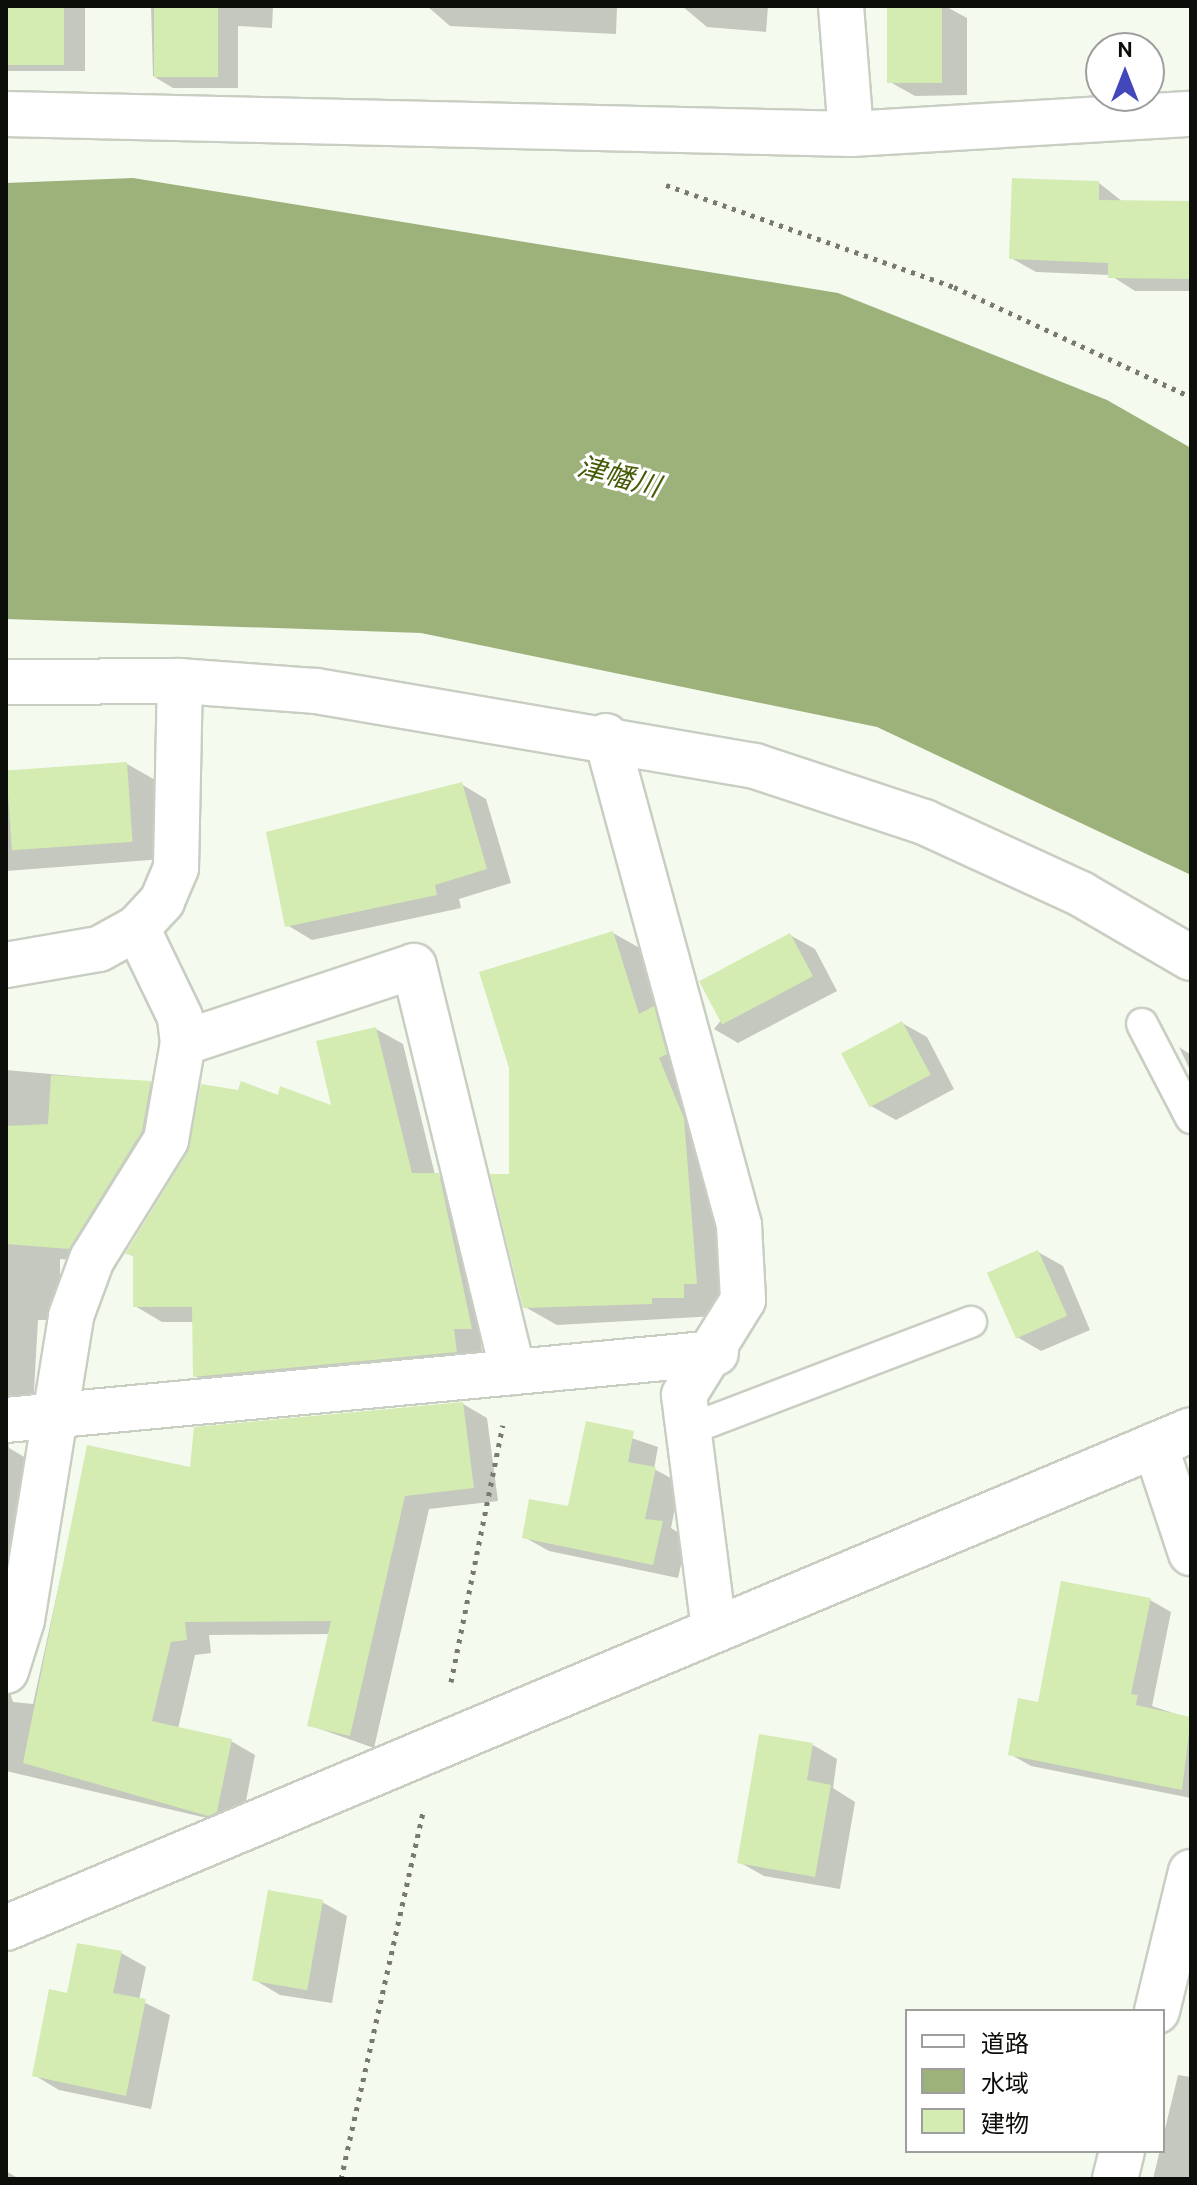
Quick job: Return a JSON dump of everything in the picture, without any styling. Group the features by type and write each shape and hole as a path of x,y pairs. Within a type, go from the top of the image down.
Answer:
{"street":[{"path":"841,6 851,134"},
{"path":"6,114 851,134 1191,114"},
{"path":"6,965 99,949 137,928 162,901 176,868 180,681"},
{"path":"6,682 180,681 316,691 606,736 755,766 924,822 1081,894 1191,958"},
{"path":"606,736 739,1225 743,1300 716,1353 684,1395 714,1630"},
{"path":"6,1671 71,1316 92,1259 166,1140 183,1043 180,1017 137,928"},
{"path":"183,1043 414,966 513,1372"},
{"path":"6,1420 51,1419 716,1353"},
{"path":"6,1928 1173,1438 1191,1553"},
{"path":"1157,2009 1191,1872"},
{"path":"1115,2179 1122,2153"}],"lane":[{"path":"1142,1024 1191,1118"},
{"path":"688,1430 971,1322"}],"path":[{"path":"615,128 659,183 954,287 1191,397"}],"water":[{"name":"津幡川","path":"133,178 838,293 1107,400 1191,448 1191,875 877,727 421,633 6,619 6,183"}],"building":[{"path":"6,6 64,6 64,65 6,65"},
{"path":"154,6 218,6 218,77 154,77"},
{"path":"887,6 942,6 942,83 887,83"},
{"path":"1012,178 1099,181 1099,200 1191,201 1191,279 1108,278 1108,263 1009,259"},
{"path":"127,762 133,842 12,850 6,770"},
{"path":"462,782 487,869 435,885 437,895 285,927 266,832"},
{"path":"613,931 639,1014 654,1006 667,1054 659,1058 684,1118 697,1284 684,1284 684,1298 652,1298 652,1304 523,1308 490,1174 509,1174 509,1068 479,972"},
{"path":"790,933 813,976 722,1025 699,981"},
{"path":"902,1021 931,1075 870,1107 841,1053"},
{"path":"376,1027 412,1173 439,1173 472,1329 454,1329 457,1352 193,1377 192,1307 133,1307 133,1255 125,1254 187,1153 201,1084 238,1090 241,1081 278,1095 280,1086 331,1105 316,1041"},
{"path":"51,1075 151,1081 142,1131 69,1249 6,1244 6,1126 48,1124"},
{"path":"1038,1250 1067,1316 1016,1339 987,1273"},
{"path":"463,1402 474,1488 405,1496 350,1736 307,1726 331,1621 185,1622 187,1640 171,1642 152,1721 232,1739 217,1812 208,1816 23,1763 87,1445 190,1467 194,1427"},
{"path":"586,1421 634,1431 628,1462 656,1467 645,1519 663,1521 653,1565 522,1538 529,1499 568,1506"},
{"path":"1061,1581 1151,1598 1131,1694 1138,1695 1136,1705 1191,1717 1182,1790 1008,1755 1018,1698 1038,1702"},
{"path":"759,1734 813,1743 807,1780 831,1785 815,1877 737,1863"},
{"path":"268,1890 323,1900 307,1990 252,1981"},
{"path":"77,1943 122,1951 113,1993 146,1999 126,2096 32,2076 49,1989 67,1993"}]}
